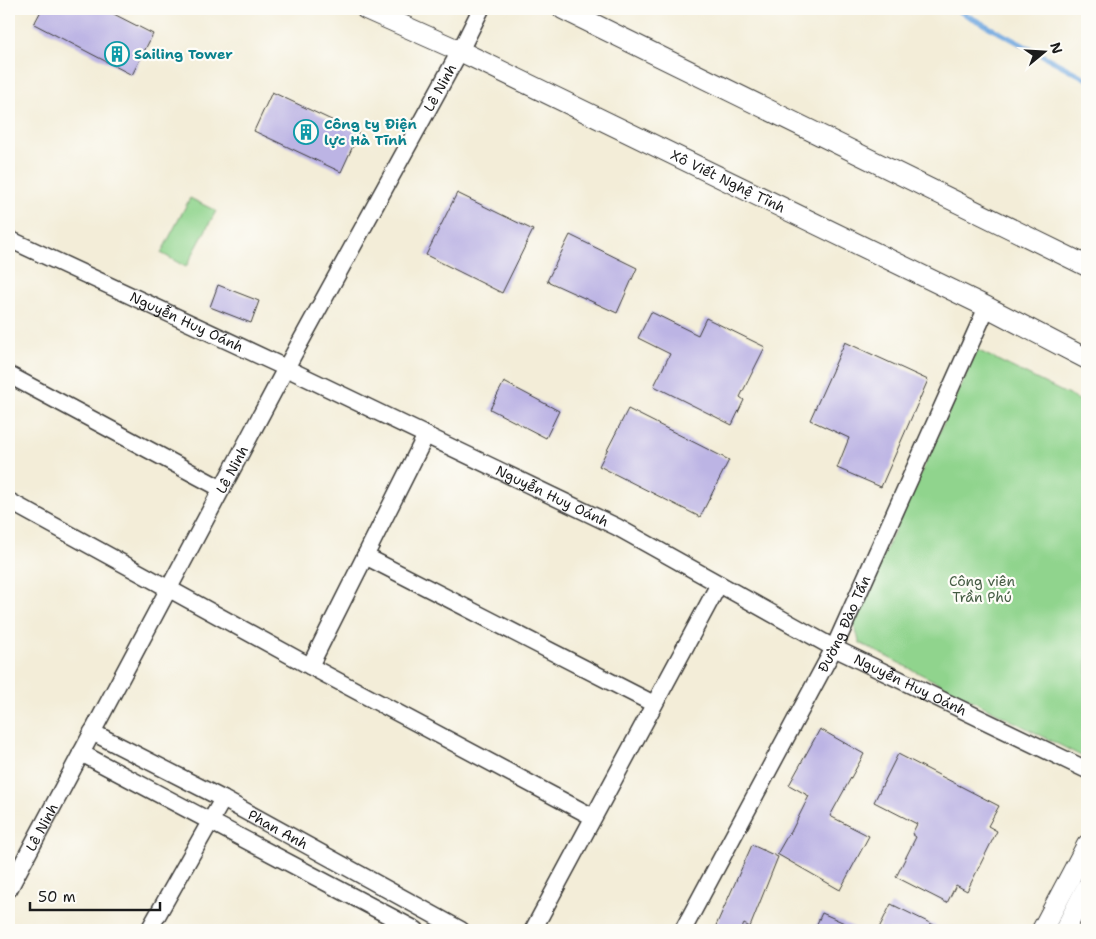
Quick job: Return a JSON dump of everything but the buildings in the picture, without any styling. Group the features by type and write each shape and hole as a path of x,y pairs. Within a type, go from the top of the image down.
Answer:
{"street":[{"name":"Xô Viết Nghệ Tĩnh","path":"366,9 460,51 988,307 1087,359"},
{"name":"Lê Ninh","path":"9,889 286,368 460,51 481,9"},
{"path":"562,9 1087,266"},
{"name":"Nguyễn Huy Oánh","path":"9,239 286,368 617,527 834,648 1087,770"},
{"name":"Đường Đào Tấn","path":"683,930 834,648 988,307"},
{"path":"9,375 222,489"},
{"path":"310,666 426,435"},
{"path":"9,501 310,666 593,817"},
{"path":"365,556 654,704"},
{"path":"533,930 720,584"},
{"name":"Phan Anh","path":"92,732 223,799 461,930"},
{"name":"Phan Anh","path":"81,753 416,930"},
{"path":"148,930 223,799"},
{"path":"1042,930 1087,845"},
{"path":"1064,930 1087,887"}],"green space":[{"path":"190,198 216,211 186,267 161,253"},
{"name":"Công viên Trần Phú","path":"977,350 1087,404 1087,759 860,643 853,622"}],"waterway":[{"path":"955,9 1087,79"}],"place":[{"name":"Sailing Tower","path":"117,54"},
{"name":"Công ty Điện lực Hà Tĩnh","path":"306,132"}]}
